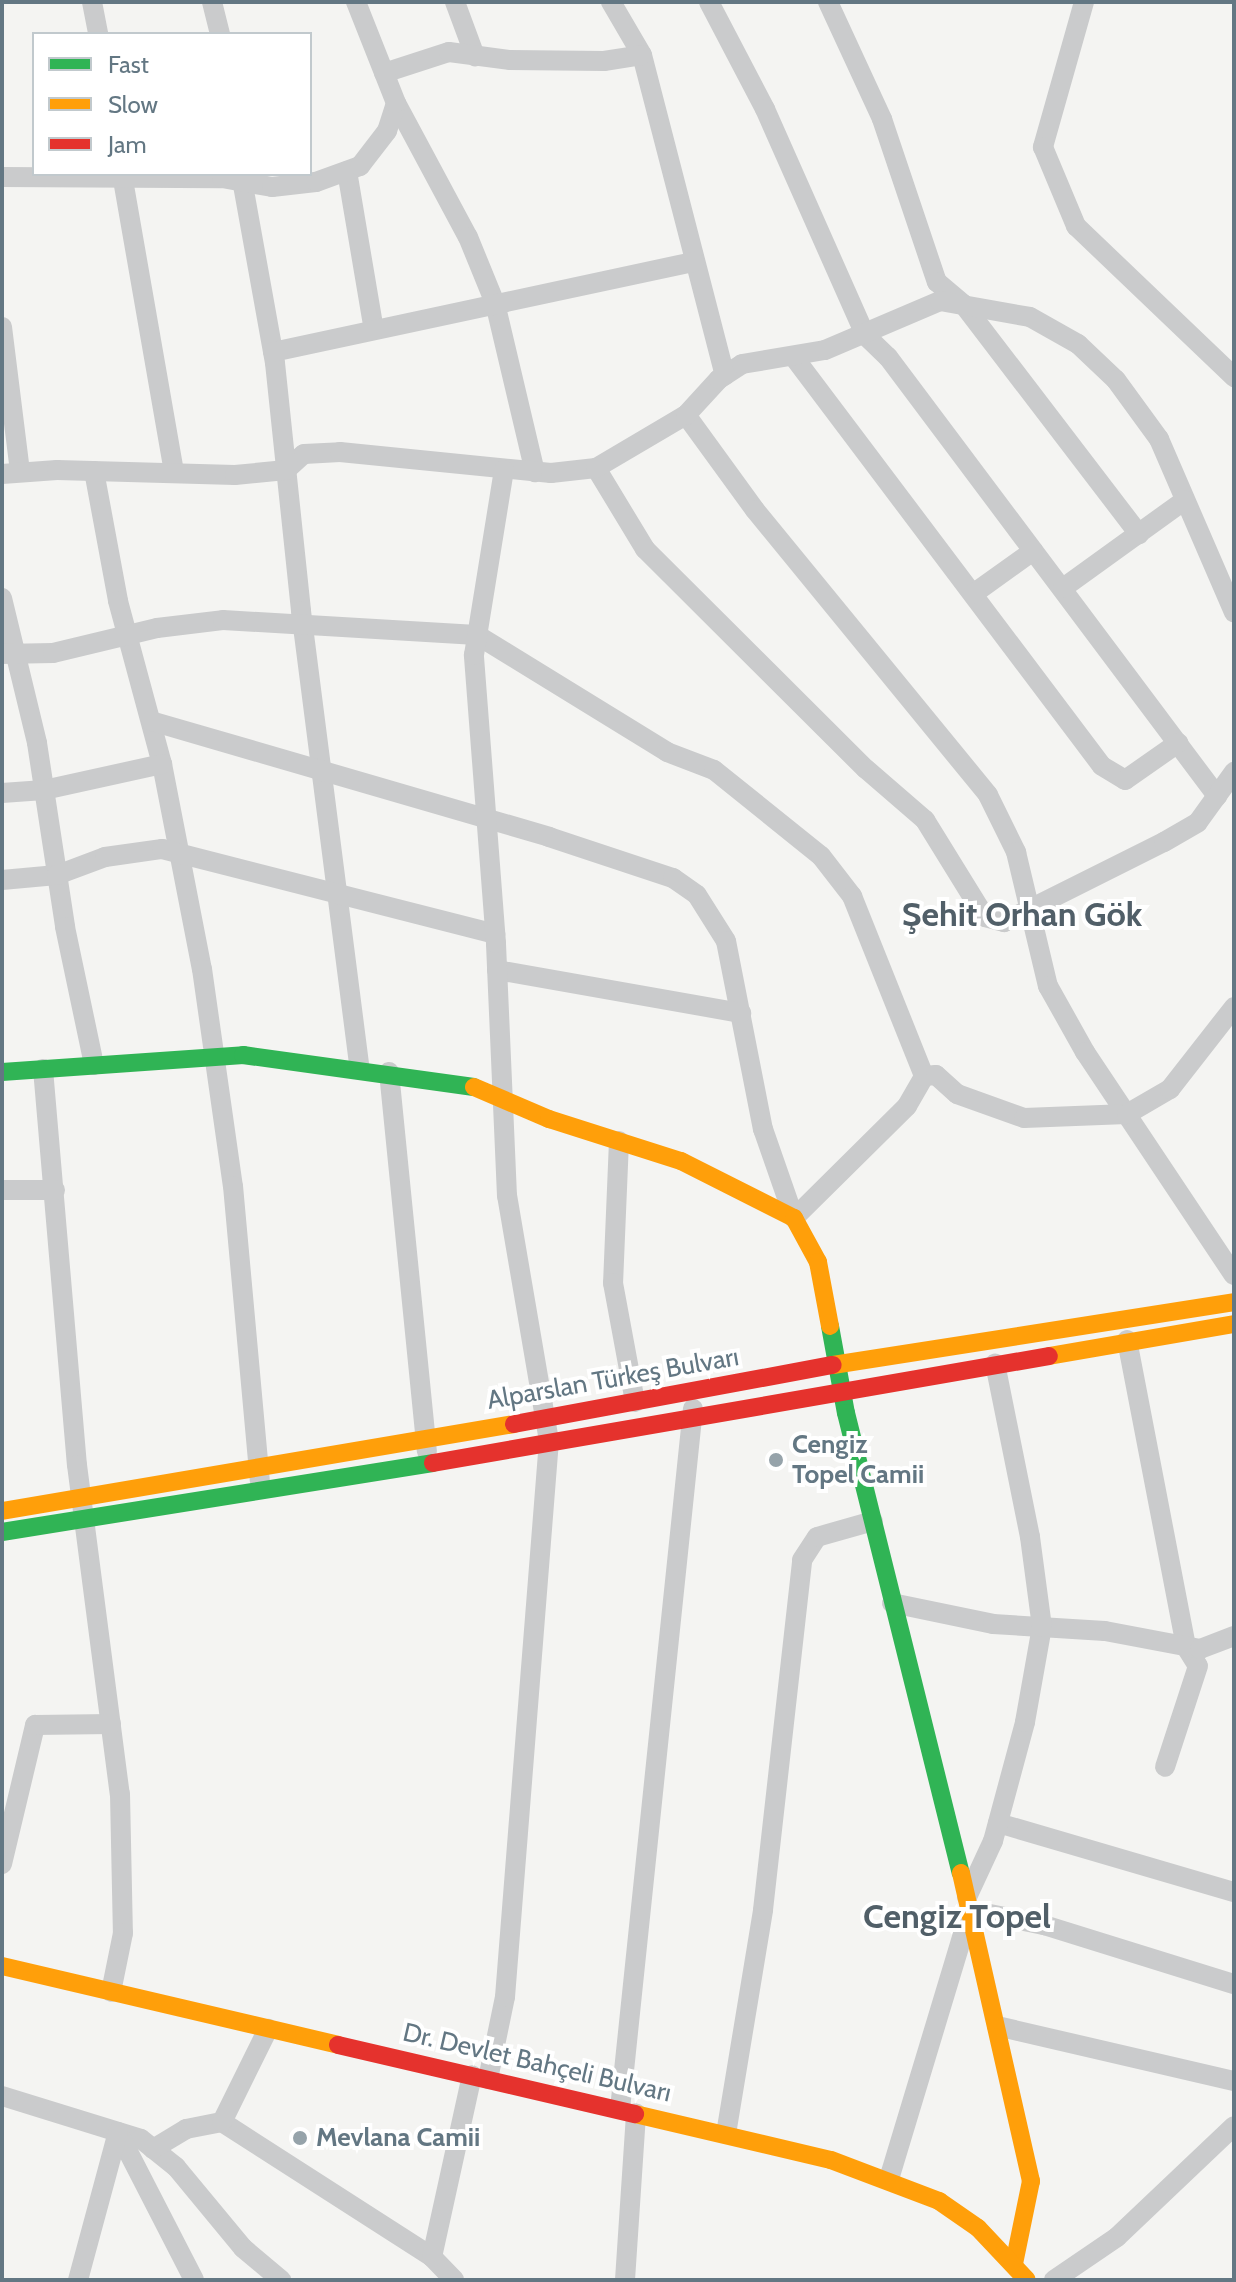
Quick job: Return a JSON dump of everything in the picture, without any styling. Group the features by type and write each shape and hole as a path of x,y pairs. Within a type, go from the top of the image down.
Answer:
{"main road":[{"path":"2,1072 243,1055 463,1082 681,1161 794,1218 818,1262 841,1390 968,1904 1031,2181 1014,2264"},
{"name":"Alparslan Türkeş Bulvarı","path":"2,1532 260,1470 427,1438 836,1365 1234,1302"},
{"name":"Alparslan Türkeş Bulvarı","path":"2,1511 84,1510 261,1493 692,1415 1234,1324"},
{"name":"Dr. Devlet Bahçeli Bulvarı","path":"2,1966 726,2134 889,2179 939,2201 978,2228 1027,2280"}],"street":[{"path":"92,2 98,32"},
{"path":"212,2 220,32"},
{"path":"356,2 396,103 468,237 495,303 535,472"},
{"path":"455,2 475,56"},
{"path":"611,2 642,55 725,375"},
{"path":"709,2 765,109 865,335 888,357 1217,796"},
{"path":"828,2 882,119 937,282 963,304 1139,534"},
{"path":"1084,2 1043,147 1076,226 1234,377"},
{"path":"384,73 449,52 475,56 604,61 642,55"},
{"path":"162,176 242,178 272,187 347,171 360,166 387,131 396,103"},
{"path":"347,171 374,330"},
{"path":"2,177 62,176"},
{"path":"122,176 174,473"},
{"path":"242,178 273,352 303,627 360,1069"},
{"path":"273,352 694,262"},
{"path":"2,327 11,473 286,470 304,454 340,452 535,472 596,468 686,415 725,375 742,364 793,356 865,335 940,301 1030,317 1078,344 1116,380 1159,439 1234,612"},
{"path":"793,356 1102,766 1125,780 1178,743"},
{"path":"686,415 755,510 988,795 1016,852 1032,908 1048,986 1127,1114 1234,1275"},
{"path":"596,468 645,549 866,769 925,820 985,917 1004,922 1198,822 1234,772"},
{"path":"432,2257 480,2077 505,1997 549,1441 548,1417 535,1380 507,1196 495,934 485,818 477,635 504,470"},
{"path":"94,471 127,635 162,764 216,1057 261,1493"},
{"path":"1063,588 1185,500"},
{"path":"973,594 1033,551"},
{"path":"2,598 8,653 44,790 57,875 94,1065"},
{"path":"8,653 53,653 127,635 223,620 477,635 667,752 714,770 821,856 852,896 924,1076"},
{"path":"151,721 323,768 485,818 673,878 697,895 726,941 763,1129 794,1218 907,1106 924,1076"},
{"path":"2,793 44,790 162,764"},
{"path":"2,880 57,875 105,857 162,849 180,856 338,890 495,934"},
{"path":"497,970 741,1013"},
{"path":"924,1076 936,1075 957,1094 1024,1118 1127,1114 1170,1089 1234,1007"},
{"path":"43,1069 84,1510 120,1794 123,1933 111,1992"},
{"path":"389,1072 428,1463"},
{"path":"619,1141 613,1283 635,1402"},
{"path":"2,1190 55,1190"},
{"path":"1127,1340 1186,1647 1198,1666 1165,1767"},
{"path":"889,2179 968,1904 998,1823 1042,1627 1030,1537 995,1364"},
{"path":"625,2280 628,2111 695,1390"},
{"path":"726,2134 763,1910 802,1560 817,1537 873,1521"},
{"path":"892,1603 993,1624 1105,1631 1200,1649 1234,1636"},
{"path":"2,1864 35,1725 111,1724"},
{"path":"998,1823 1234,1892"},
{"path":"968,1904 1234,1984"},
{"path":"997,2026 1234,2081"},
{"path":"222,2122 268,2029"},
{"path":"2,2096 118,2132 153,2149 176,2167 243,2248 281,2280"},
{"path":"153,2149 186,2129 222,2122 432,2257 454,2280"},
{"path":"1054,2280 1117,2237 1234,2126"},
{"path":"78,2280 118,2132"},
{"path":"118,2132 194,2280"}],"traffic: fast":[{"path":"2,1072 243,1055 474,1087"},
{"path":"830,1326 846,1413 961,1873"},
{"path":"2,1532 433,1463"}],"traffic: slow":[{"path":"474,1087 549,1119 681,1161 794,1218 818,1262 830,1326"},
{"path":"833,1365 1234,1302"},
{"path":"1049,1356 1234,1324"},
{"path":"2,1511 514,1424"},
{"path":"961,1873 1031,2181 1014,2264"},
{"path":"2,1966 338,2045"},
{"path":"635,2114 831,2160 939,2201 978,2228 1027,2280"}],"traffic: jam":[{"path":"433,1463 1049,1356"},
{"path":"514,1424 833,1365"},
{"path":"338,2045 635,2114"}],"place":[{"name":"Cengiz Topel Camii","path":"776,1460"},
{"name":"Mevlana Camii","path":"300,2138"}],"district":[{"name":"Şehit Orhan Gök","path":"1022,915"},
{"name":"Cengiz Topel","path":"957,1917"}]}
